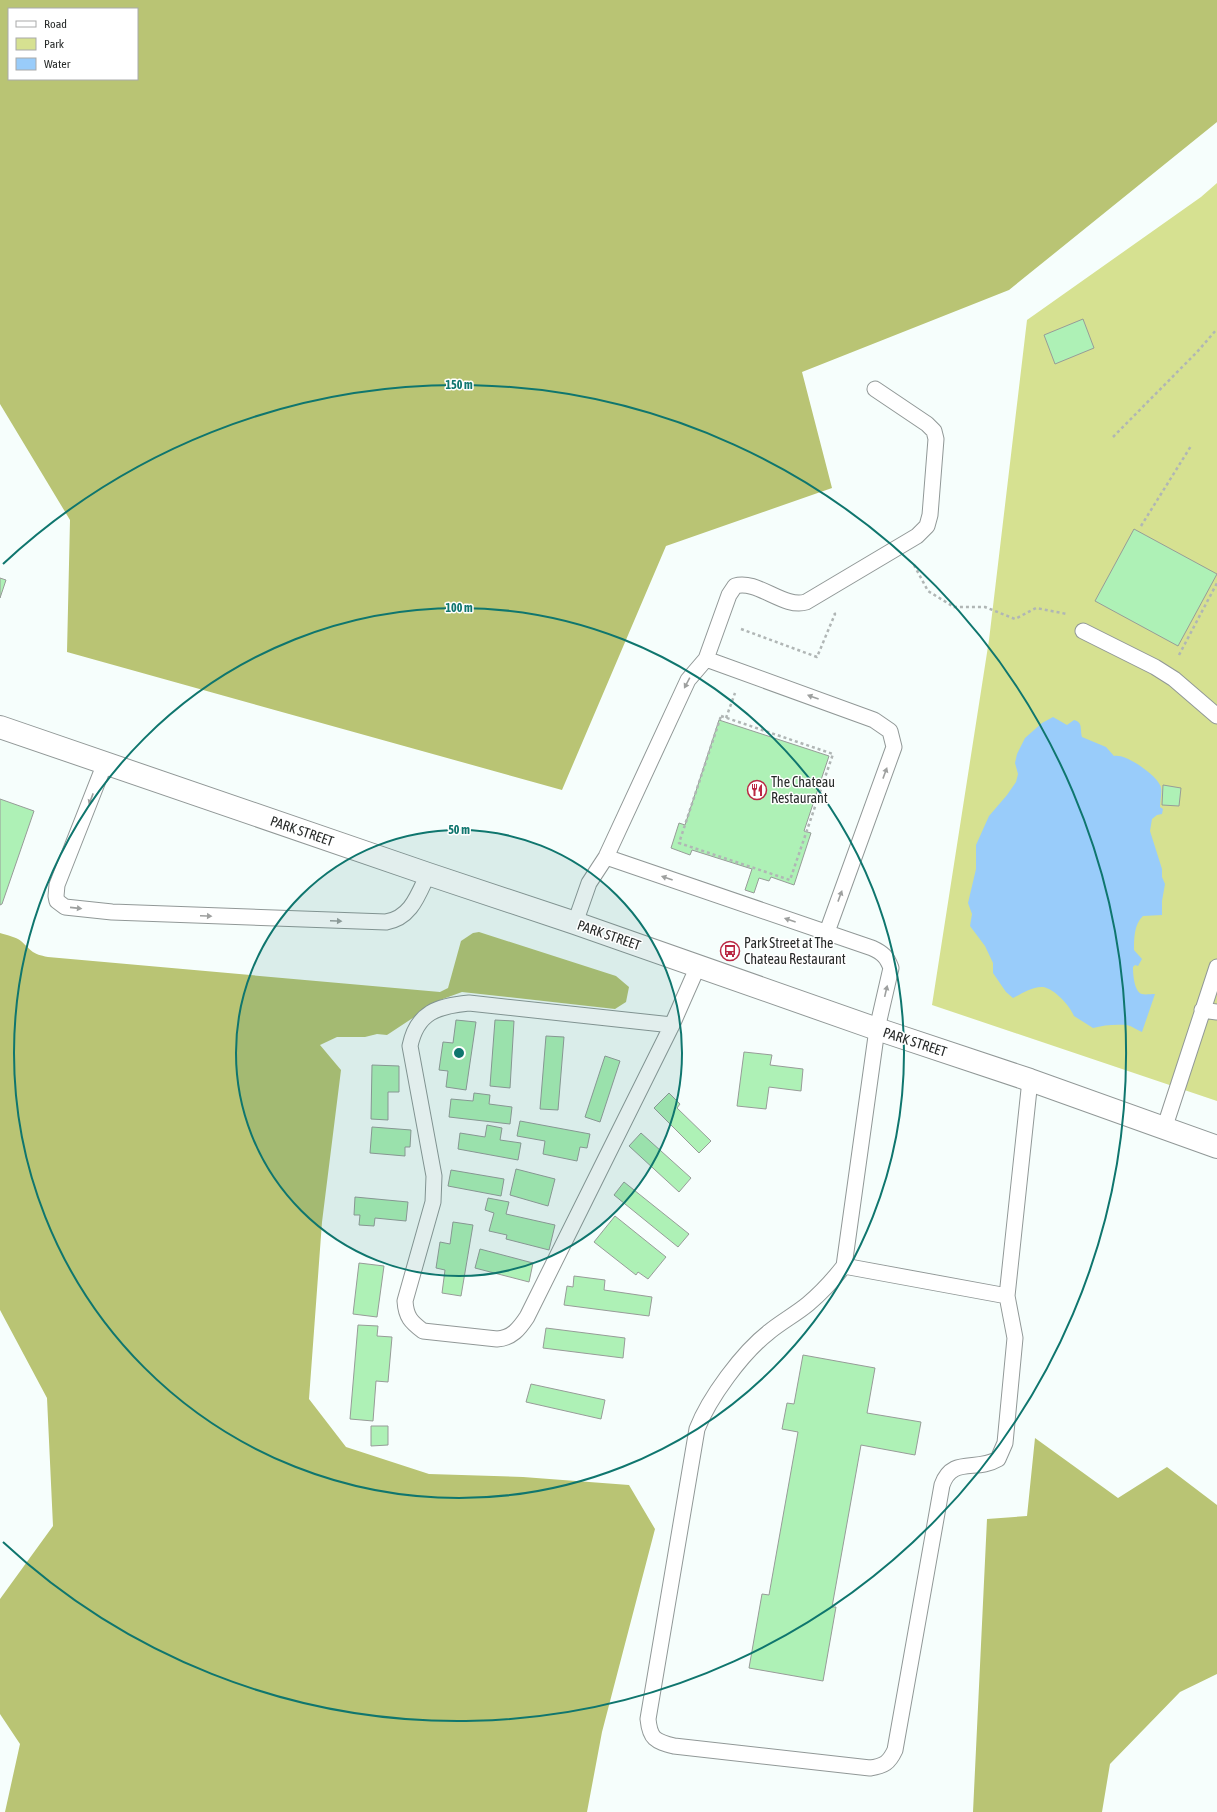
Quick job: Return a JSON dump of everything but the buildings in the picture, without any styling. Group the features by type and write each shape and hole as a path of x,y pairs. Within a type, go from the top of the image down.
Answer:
{"main road":[{"name":"PARK STREET","path":"0,727 575,923 877,1029 1030,1080 1217,1147"}],"lane":[{"path":"575,923 589,883 606,857 688,680 706,659 730,595 735,586 747,586 795,603 802,604 917,536 927,526 930,515 935,447 934,431 927,424 875,389"},
{"path":"1083,631 1155,667 1174,679 1217,716"},
{"path":"706,659 874,720 890,731 894,747 827,932"},
{"path":"105,763 57,885 57,901 65,907 112,912 386,922 394,921 410,911 428,874"},
{"path":"606,857 827,932 880,952 889,961 891,968 877,1029 844,1266 808,1304 768,1333 745,1355 707,1406 697,1429 648,1719 649,1732 661,1743 674,1746 870,1768 885,1765 891,1759 895,1750 942,1485 946,1475 956,1467 984,1465 998,1459 1005,1443 1015,1338 1007,1296 1030,1080"},
{"path":"672,1025 469,1003 438,1008 426,1016 418,1024 413,1034 410,1046 434,1176 434,1202 405,1302 405,1311 409,1320 423,1331 497,1339 507,1338 514,1333 527,1317 672,1025 698,966"},
{"path":"1164,1129 1210,1011 1217,967"},
{"path":"844,1266 1007,1296"}],"path":[{"path":"1113,437 1197,352 1217,329"},
{"path":"1141,526 1191,446"},
{"path":"912,562 928,590 954,607 985,607 1015,620 1036,608 1068,614"},
{"path":"1175,662 1217,583"},
{"path":"736,627 818,657 835,614 832,609"},
{"path":"726,718 735,691"},
{"path":"721,716 726,718 833,754 790,880 679,842 721,716"}],"green space":[{"path":"0,0 1217,0 1217,122 1009,290 802,372 832,488 666,546 562,790 67,652 70,520 0,404"},
{"path":"1217,183 1217,1101 932,1005 989,640 1027,320 1201,197"},
{"path":"479,932 616,976 629,987 626,1002 615,1009 462,992 440,1000 387,1035 377,1034 365,1037 337,1037 320,1045 341,1070 322,1222 309,1399 346,1447 429,1474 523,1477 629,1485 655,1529 602,1732 587,1812 5,1812 20,1744 0,1714 0,1599 53,1526 47,1398 0,1310 0,933 16,938 35,953 48,957 440,992 448,988 461,941 473,933"},
{"path":"1035,1438 1118,1498 1167,1467 1217,1505 1217,1674 1180,1692 1110,1764 1102,1812 973,1812 987,1519 1027,1516"}],"water":[{"path":"1053,717 1067,725 1074,720 1079,722 1082,737 1106,747 1114,756 1125,758 1139,765 1157,780 1161,787 1160,807 1163,809 1162,814 1157,815 1152,819 1150,831 1165,884 1162,901 1162,915 1143,916 1136,927 1134,937 1134,950 1142,959 1138,966 1135,965 1133,967 1137,990 1142,994 1155,994 1142,1032 1127,1025 1110,1025 1093,1028 1074,1016 1066,1003 1048,988 1039,987 1031,989 1013,998 1006,992 993,973 993,963 985,946 970,926 972,914 968,903 976,869 976,845 989,816 1016,782 1018,774 1015,763 1017,754 1025,738 1042,723"}],"place":[{"name":"The Chateau Restaurant","path":"757,790"},
{"name":"Park Street at The Chateau Restaurant","path":"730,951"}]}
